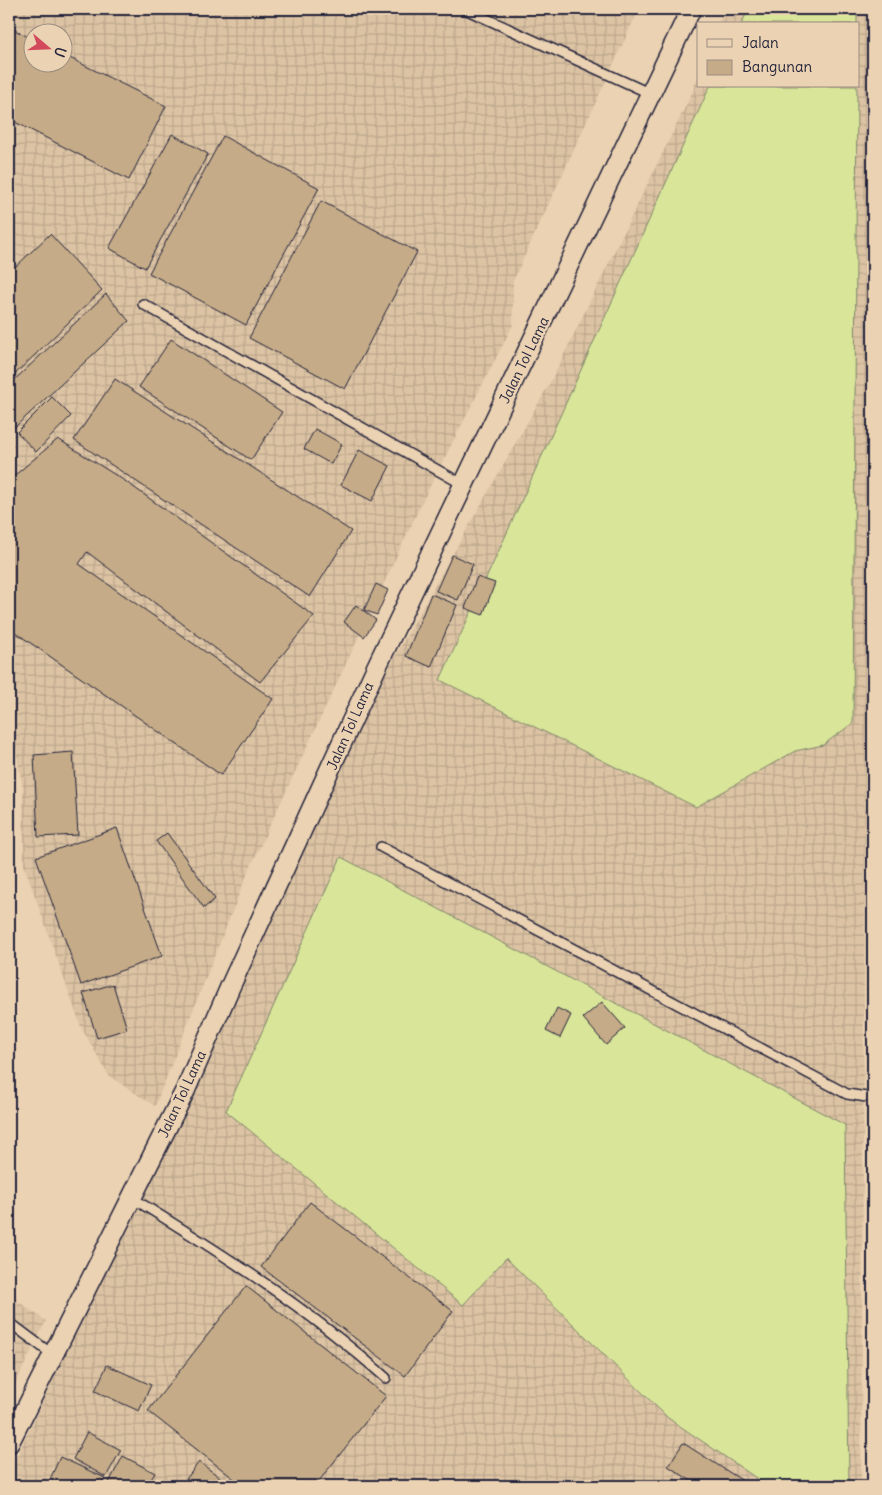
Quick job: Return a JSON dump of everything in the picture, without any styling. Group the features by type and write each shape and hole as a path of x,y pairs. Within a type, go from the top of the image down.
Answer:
{"street":[{"name":"Jalan Tol Lama","path":"9,1442 185,1091 230,986 377,666 691,9"}],"lane":[{"path":"465,9 651,94"},
{"path":"143,304 464,485"},
{"path":"381,847 847,1094 873,1098"},
{"path":"132,1198 258,1277 386,1378"},
{"path":"9,1322 54,1355"}],"shaded area":[{"path":"9,9 639,9 513,281 513,325 425,496 248,872 155,1106 109,1076 81,1027 24,865 23,788 9,717"},
{"path":"724,9 749,9 742,22 719,22"},
{"path":"857,9 867,9 868,366 861,1486 849,1486 845,1125 341,857 463,1305 506,1258 668,1418 768,1486 9,1486 9,1472 187,1103 381,681 552,379 693,91 697,79 697,88 709,88 440,680 696,807 795,751 823,745 853,723 857,88 860,88 860,22 857,22"},
{"path":"9,1295 46,1321 9,1396"}],"green space":[{"path":"749,9 857,9 857,22 742,22"},
{"path":"709,88 857,88 853,723 823,745 795,751 696,807 440,680"},
{"path":"341,857 845,1125 849,1486 768,1486 668,1418 506,1258 463,1305 226,1111"}],"building":[{"path":"9,27 22,34 22,72 72,72 72,59 166,106 129,180 9,119"},
{"path":"172,134 208,154 145,268 109,248"},
{"path":"223,136 319,188 246,325 149,273"},
{"path":"321,201 417,252 345,389 249,338"},
{"path":"50,234 102,290 9,380 9,273"},
{"path":"106,294 129,321 15,427 9,420 9,385"},
{"path":"171,339 282,412 251,460 139,387"},
{"path":"115,379 351,531 310,597 74,440"},
{"path":"52,397 71,416 36,452 17,432"},
{"path":"315,429 342,444 331,464 304,449"},
{"path":"58,439 125,481 314,616 260,682 87,552 79,564 273,699 221,775 9,628 9,480"},
{"path":"359,450 390,466 372,501 341,485"},
{"path":"452,555 473,564 458,600 436,591"},
{"path":"477,577 495,583 483,615 465,608"},
{"path":"376,584 388,590 377,615 364,610"},
{"path":"431,594 457,605 431,667 406,656"},
{"path":"356,605 376,620 364,637 344,622"},
{"path":"73,752 78,835 38,837 34,755"},
{"path":"117,828 162,956 81,985 36,857"},
{"path":"167,833 215,899 204,908 156,841"},
{"path":"113,984 127,1029 97,1038 83,993"},
{"path":"602,1002 625,1028 606,1045 583,1018"},
{"path":"557,1008 571,1015 560,1038 546,1031"},
{"path":"310,1202 453,1311 405,1376 261,1267"},
{"path":"246,1286 386,1396 315,1486 243,1486 148,1411"},
{"path":"107,1365 151,1385 139,1411 95,1391"},
{"path":"87,1432 121,1450 106,1477 73,1459"},
{"path":"683,1443 751,1486 699,1486 668,1466"},
{"path":"123,1456 155,1473 147,1486 107,1486"},
{"path":"60,1457 105,1478 101,1486 47,1486"},
{"path":"199,1462 232,1486 181,1486"}]}
